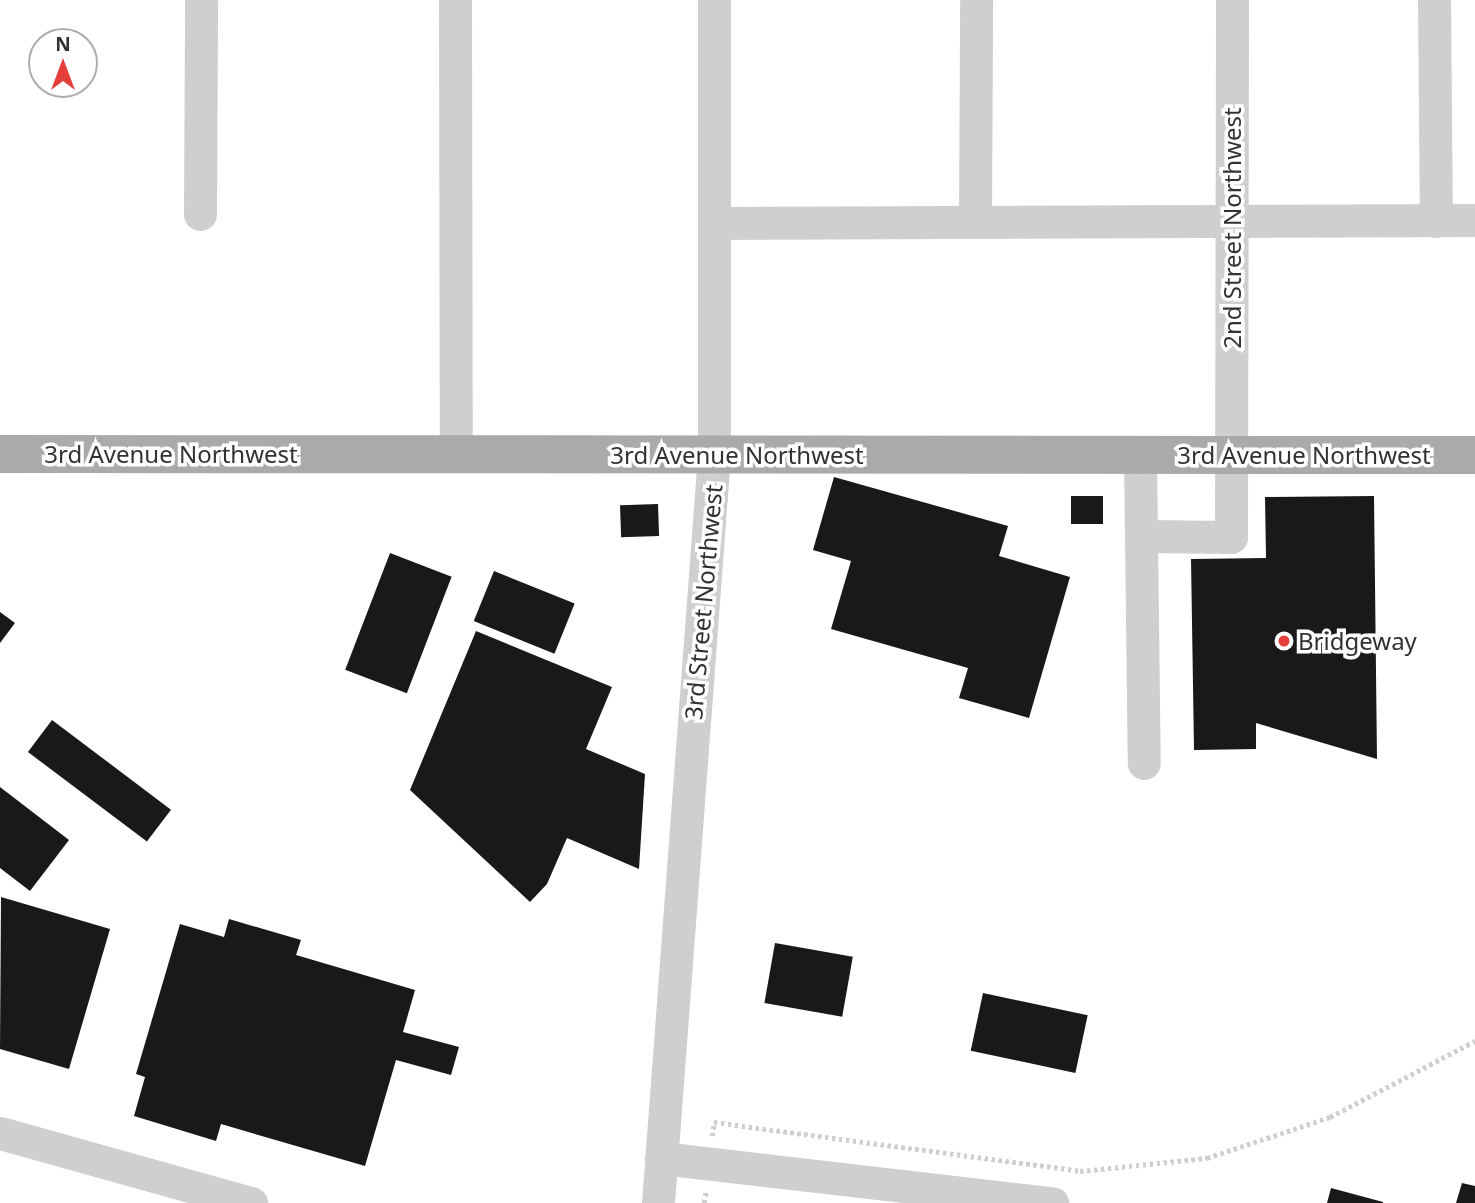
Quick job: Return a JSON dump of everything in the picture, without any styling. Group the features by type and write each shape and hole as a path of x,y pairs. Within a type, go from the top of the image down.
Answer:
{"main road":[{"name":"3rd Avenue Northwest","path":"0,454 1475,455"}],"street":[{"path":"200,214 201,0"},
{"path":"455,0 456,454"},
{"name":"3rd Street Northwest","path":"658,1203 715,455 715,0"},
{"path":"975,220 976,0"},
{"name":"2nd Street Northwest","path":"1141,537 1231,537 1232,0"},
{"path":"1434,0 1436,220"},
{"path":"715,223 1475,220"},
{"path":"1140,455 1144,763"},
{"path":"0,1133 251,1203"},
{"path":"661,1158 1052,1203"}],"path":[{"path":"704,1203 714,1122 1080,1171 1207,1158 1330,1117 1475,1041"}],"building":[{"path":"834,477 1008,526 999,556 1070,577 1029,718 959,698 968,668 831,629 851,561 813,550"},
{"path":"1071,496 1103,496 1103,524 1071,524"},
{"name":"Bridgeway","path":"1374,496 1377,759 1256,723 1256,749 1194,750 1191,559 1266,558 1265,497"},
{"path":"658,504 659,536 621,537 620,505"},
{"path":"390,553 452,577 407,693 345,670"},
{"path":"494,571 575,604 554,654 474,621"},
{"path":"0,612 15,623 0,643"},
{"path":"476,631 612,687 586,749 645,774 639,869 567,838 547,884 530,902 410,790"},
{"path":"52,720 171,810 147,842 28,752"},
{"path":"0,787 69,840 30,891 0,868"},
{"path":"1,897 110,929 69,1069 0,1049"},
{"path":"229,919 301,940 296,955 415,990 403,1032 459,1047 451,1075 396,1060 365,1166 221,1124 216,1141 134,1116 145,1077 136,1074 180,924 224,937"},
{"path":"775,943 853,957 842,1017 764,1003"},
{"path":"983,993 1088,1015 1075,1073 971,1051"},
{"path":"1462,1183 1475,1186 1475,1203 1456,1203"},
{"path":"1331,1188 1383,1202 1383,1203 1327,1203"}],"place":[{"name":"Bridgeway","path":"1284,641"}]}
